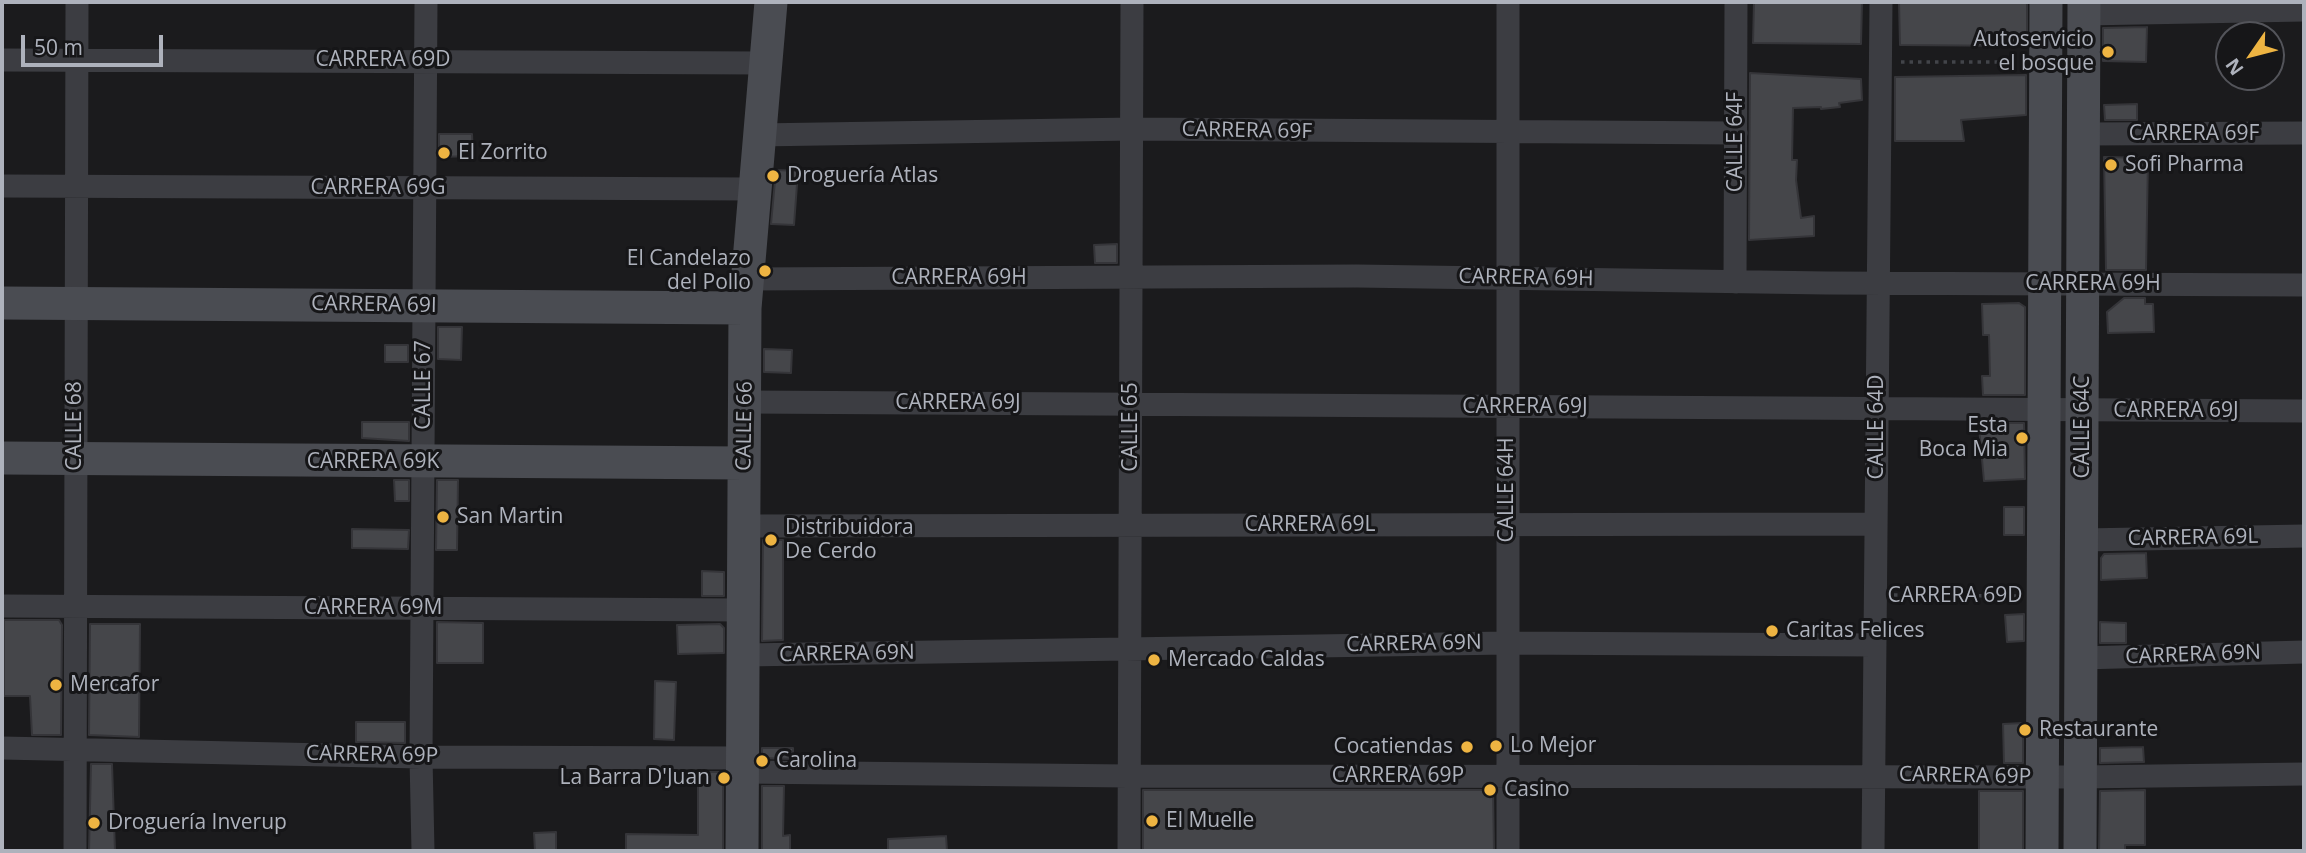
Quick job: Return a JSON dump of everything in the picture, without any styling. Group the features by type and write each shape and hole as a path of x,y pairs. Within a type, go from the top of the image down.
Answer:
{"street":[{"name":"CALLE 68","path":"75,851 77,2"},
{"name":"CALLE 67","path":"423,851 421,757 426,2"},
{"name":"CALLE 66","path":"742,851 746,294 771,2"},
{"name":"CALLE 65","path":"1129,851 1132,2"},
{"name":"CALLE 64H","path":"1508,2 1508,851"},
{"name":"CALLE 64F","path":"1735,282 1736,2"},
{"name":"CALLE 64D","path":"1873,851 1881,2"},
{"name":"CALLE 64C","path":"2042,851 2046,2"},
{"name":"CALLE 64C","path":"2080,851 2084,8"},
{"path":"2084,8 2304,10"},
{"name":"CARRERA 69D","path":"2,60 765,62"},
{"name":"CARRERA 69F","path":"758,135 1133,129 1508,134 1736,133"},
{"name":"CARRERA 69F","path":"2084,134 2304,133"},
{"name":"CARRERA 69G","path":"2,186 754,189"},
{"name":"CARRERA 69H","path":"746,294 1132,277 2304,285"},
{"name":"CARRERA 69I","path":"2,303 424,305 746,294"},
{"name":"CARRERA 69J","path":"745,402 2304,411"},
{"name":"CARRERA 69K","path":"2,458 74,461 744,463"},
{"name":"CARRERA 69L","path":"744,526 1876,524"},
{"name":"CARRERA 69L","path":"2082,540 2304,536"},
{"name":"CARRERA 69M","path":"2,606 744,610"},
{"name":"CARRERA 69N","path":"744,655 1507,643 1875,645"},
{"name":"CARRERA 69N","path":"2081,658 2304,652"},
{"name":"CARRERA 69P","path":"2,748 1129,776 2080,777 2304,774"}],"path":[{"path":"1880,62 2026,62"},
{"name":"CARRERA 69D","path":"1875,595 2022,596"}],"building":[{"path":"1754,2 1862,2 1861,44 1753,43"},
{"path":"1899,2 2027,2 2027,46 1900,45"},
{"path":"2147,27 2146,62 2103,61 2103,28"},
{"path":"1750,73 1861,79 1862,100 1839,103 1840,107 1793,108 1792,160 1797,160 1796,180 1801,218 1814,216 1814,236 1749,240"},
{"path":"2026,75 2026,115 1961,120 1964,141 1895,141 1895,77"},
{"path":"2137,104 2137,120 2105,120 2104,105"},
{"path":"439,134 472,134 473,156 439,157"},
{"path":"2104,157 2148,158 2146,270 2106,270"},
{"path":"776,170 798,171 794,225 771,224"},
{"path":"1117,244 1117,263 1095,263 1094,245"},
{"path":"2124,298 2145,298 2145,304 2153,304 2154,332 2108,333 2107,312"},
{"path":"2019,303 2025,307 2025,395 1983,395 1982,376 1990,376 1989,335 1983,335 1982,304"},
{"path":"438,327 462,327 461,360 438,359"},
{"path":"385,345 408,345 408,362 385,362"},
{"path":"764,349 792,350 791,373 764,372"},
{"path":"362,422 409,422 409,441 362,438"},
{"path":"1983,423 2024,423 2025,479 1984,481 1979,427 1983,427"},
{"path":"394,480 409,480 409,501 395,501"},
{"path":"437,480 458,480 457,550 436,550"},
{"path":"2004,507 2024,507 2024,535 2004,535"},
{"path":"352,529 409,530 408,549 352,548"},
{"path":"763,540 783,540 783,640 762,641"},
{"path":"2146,553 2147,578 2101,580 2101,558 2104,554"},
{"path":"702,571 724,572 724,596 702,596"},
{"path":"2024,614 2024,641 2007,642 2005,615"},
{"path":"4,620 59,620 62,625 61,735 32,735 30,696 4,696"},
{"path":"437,622 483,623 483,663 437,663"},
{"path":"2100,622 2126,623 2126,643 2100,643"},
{"path":"90,624 140,624 139,737 89,735"},
{"path":"720,624 724,628 724,653 678,654 677,625"},
{"path":"655,681 676,682 674,740 654,739"},
{"path":"356,722 405,722 405,743 356,742"},
{"path":"2023,723 2023,763 2004,763 2003,724"},
{"path":"2143,747 2144,762 2100,763 2100,748"},
{"path":"762,748 793,748 793,759 762,758"},
{"path":"91,764 112,764 115,851 89,851"},
{"path":"698,772 723,772 723,851 626,851 626,834 698,835"},
{"path":"762,786 784,786 783,836 790,835 790,851 762,851"},
{"path":"1143,790 1493,790 1494,851 1143,851"},
{"path":"2145,790 2145,845 2125,845 2125,851 2099,851 2100,791"},
{"path":"1979,791 2023,791 2023,851 1979,851"},
{"path":"556,832 556,851 535,851 534,833"},
{"path":"946,836 947,851 888,851 888,839"}],"place":[{"name":"Autoservicio el bosque","path":"2108,52"},
{"name":"El Zorrito","path":"444,153"},
{"name":"Sofi Pharma","path":"2111,165"},
{"name":"Droguería Atlas","path":"773,176"},
{"name":"El Candelazo del Pollo","path":"765,271"},
{"name":"Esta Boca Mia","path":"2022,438"},
{"name":"San Martin","path":"443,517"},
{"name":"Distribuidora De Cerdo","path":"771,540"},
{"name":"Caritas Felices","path":"1772,631"},
{"name":"Mercado Caldas","path":"1154,660"},
{"name":"Mercafor","path":"56,685"},
{"name":"Restaurante","path":"2025,730"},
{"name":"Lo Mejor","path":"1496,746"},
{"name":"Cocatiendas","path":"1467,747"},
{"name":"Carolina","path":"762,761"},
{"name":"La Barra D'Juan","path":"724,778"},
{"name":"Casino","path":"1490,790"},
{"name":"El Muelle","path":"1152,821"},
{"name":"Droguería Inverup","path":"94,823"}]}
